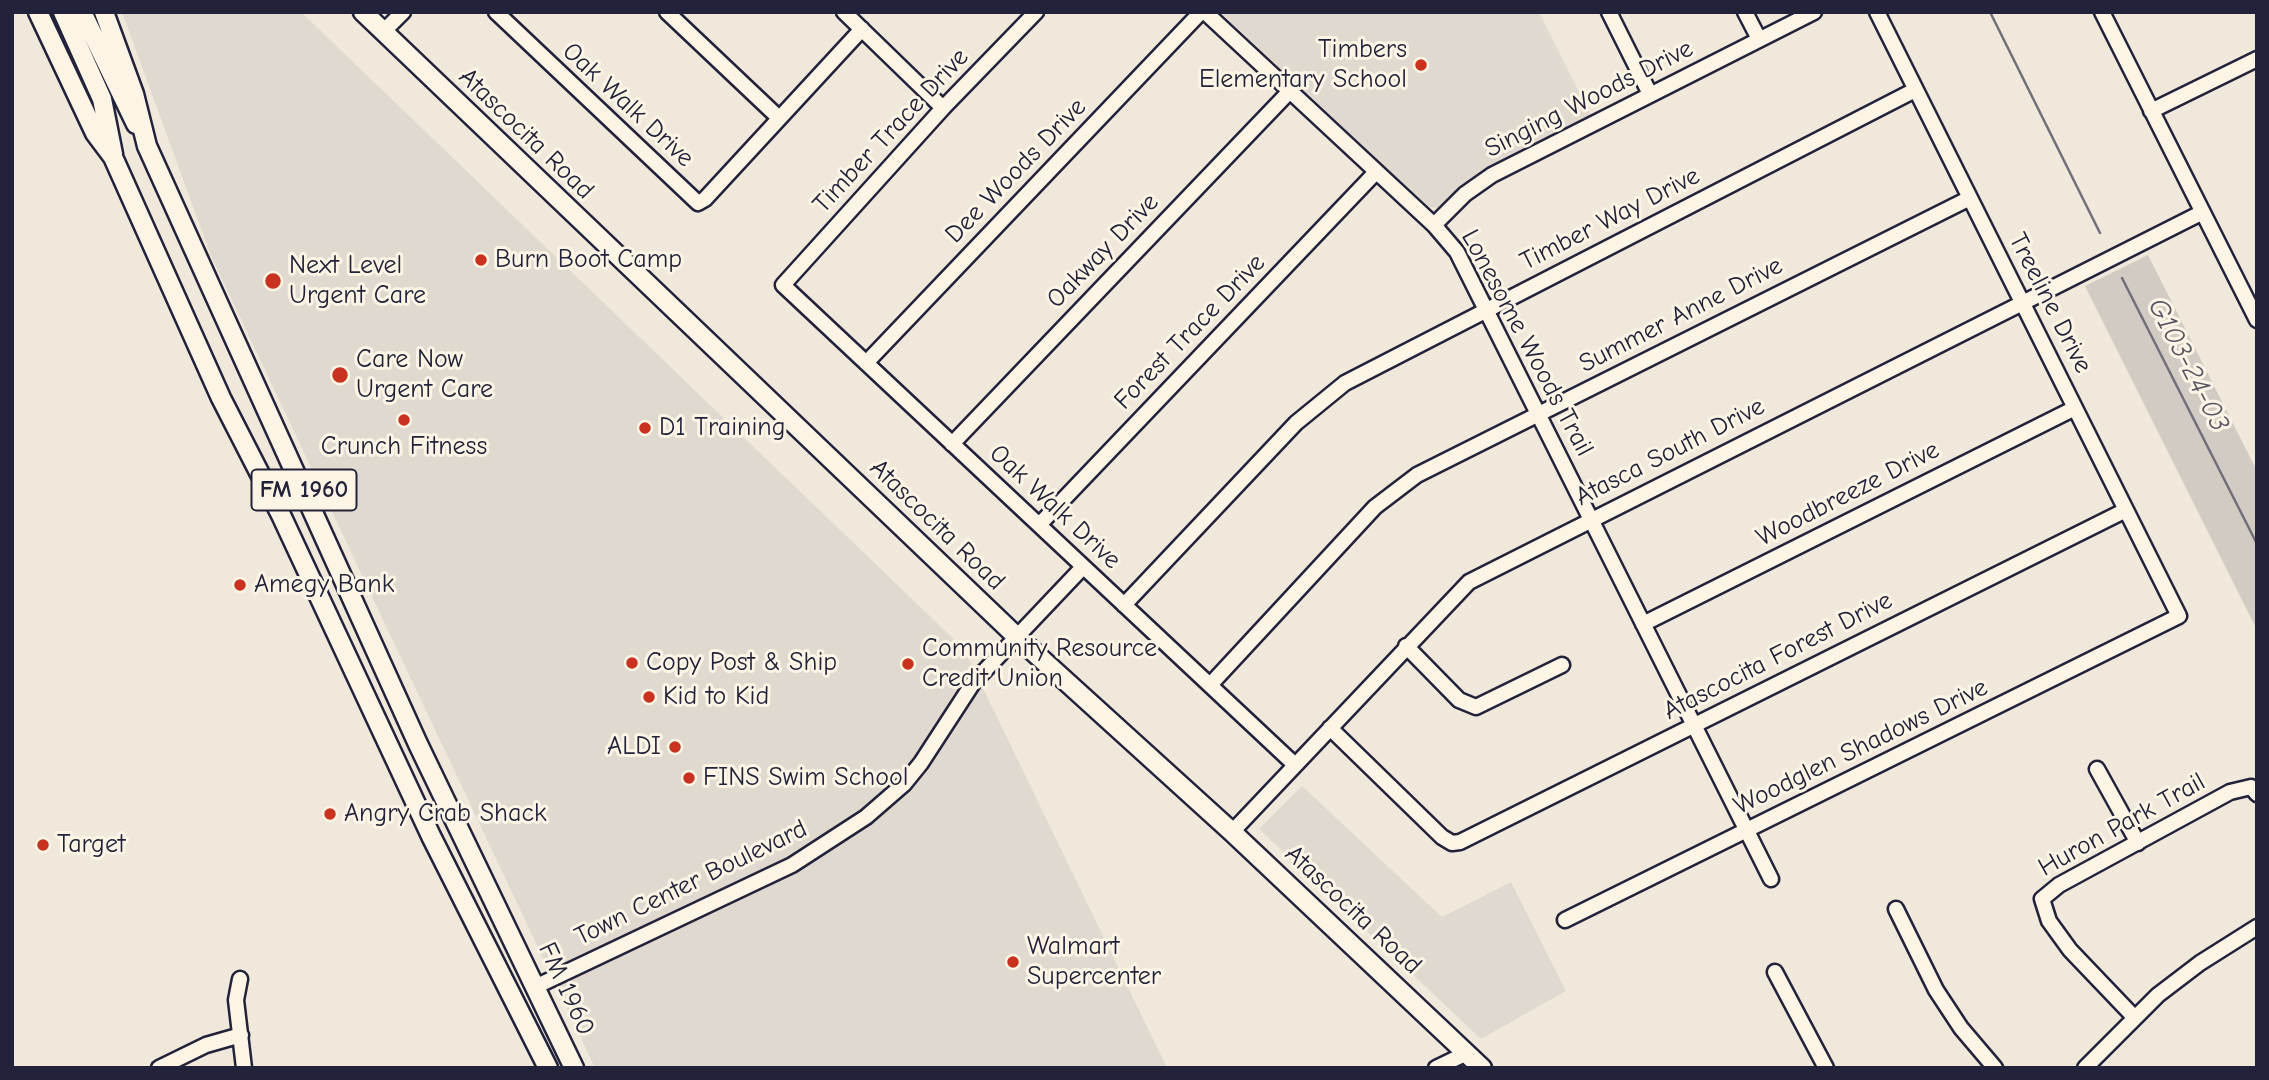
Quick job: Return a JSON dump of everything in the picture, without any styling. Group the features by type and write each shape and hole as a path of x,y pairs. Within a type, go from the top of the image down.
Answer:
{"main road":[{"name":"FM 1960","path":"38,12 94,133 113,157 221,398 281,515 431,836 548,1068"},
{"path":"63,12 102,99 113,157"},
{"path":"82,12 147,146"},
{"name":"FM 1960","path":"104,12 134,94 147,146 239,343 401,708 537,986 574,1068"},
{"name":"Atascocita Road","path":"367,13 383,32 1016,636 1232,832 1481,1068"}],"street":[{"path":"383,32 403,12"},
{"name":"Oak Walk Drive","path":"496,12 698,203 705,199 779,118"},
{"path":"667,12 779,118 862,29"},
{"path":"844,12 943,108"},
{"name":"Lonesome Woods Trail","path":"1203,12 1434,225 1458,252 1771,879"},
{"name":"Dee Woods Drive","path":"866,363 1203,12"},
{"path":"1609,12 1650,94"},
{"path":"1745,12 1759,39"},
{"name":"Singing Woods Drive","path":"1434,225 1465,194 1492,175 1814,12"},
{"name":"Treeline Drive","path":"1877,12 2179,616"},
{"path":"2102,12 2257,320"},
{"name":"Timber Trace Drive","path":"783,285 1031,14"},
{"path":"2151,111 2257,59"},
{"name":"Timber Way Drive","path":"1124,605 1313,408 1375,366 1915,90"},
{"name":"Oakway Drive","path":"952,444 1289,92"},
{"name":"Forest Trace Drive","path":"1039,525 1376,172"},
{"name":"Summer Anne Drive","path":"1210,685 1390,495 1417,475 1970,198"},
{"name":"Atasca South Drive","path":"1232,832 1469,582 2202,213"},
{"name":"Oak Walk Drive","path":"783,285 1294,764"},
{"name":"Woodbreeze Drive","path":"1643,624 2075,408"},
{"name":"Atascocita Forest Drive","path":"1330,728 1442,837 1452,843 1477,835 2126,510"},
{"name":"Town Center Boulevard","path":"537,986 792,865 866,817 904,784 973,683 1083,567"},
{"name":"Woodglen Shadows Drive","path":"1565,920 2179,616"},
{"path":"1406,646 1459,700 1476,707 1562,665"},
{"path":"2096,769 2138,844"},
{"name":"Huron Park Trail","path":"2134,1017 2070,950 2049,921 2042,899 2059,885 2218,799 2254,790"},
{"path":"1896,909 1936,990 1961,1028 1996,1068"},
{"path":"2085,1068 2134,1017 2200,963 2257,928"},
{"path":"1775,972 1826,1068"},
{"path":"240,979 236,1000 244,1068"},
{"path":"159,1068 206,1045 241,1035"},
{"path":"1436,1068 1467,1053"}],"shaded area":[{"path":"122,12 301,12 964,649 1167,1068 595,1068 211,256"},
{"name":"Timbers Elementary School","path":"1539,12 1591,116 1476,176 1438,208 1429,207 1222,14"},
{"path":"2148,255 2257,471 2257,630 2085,286"},
{"path":"1302,786 1442,917 1511,882 1566,991 1481,1039 1259,829"}],"waterway":[{"name":"G103-24-03","path":"1990,12 2100,233"},
{"name":"G103-24-03","path":"2122,278 2257,544"}],"place":[{"name":"Timbers Elementary School","path":"1421,65"},
{"name":"Burn Boot Camp","path":"481,260"},
{"name":"Next Level Urgent Care","path":"273,281"},
{"name":"Care Now Urgent Care","path":"340,375"},
{"name":"Crunch Fitness","path":"404,420"},
{"name":"D1 Training","path":"645,428"},
{"name":"Amegy Bank","path":"240,585"},
{"name":"Copy Post & Ship","path":"632,663"},
{"name":"Community Resource Credit Union","path":"908,664"},
{"name":"Kid to Kid","path":"649,697"},
{"name":"ALDI","path":"675,747"},
{"name":"FINS Swim School","path":"689,778"},
{"name":"Angry Crab Shack","path":"330,814"},
{"name":"Target","path":"43,845"},
{"name":"Walmart Supercenter","path":"1013,962"}]}
